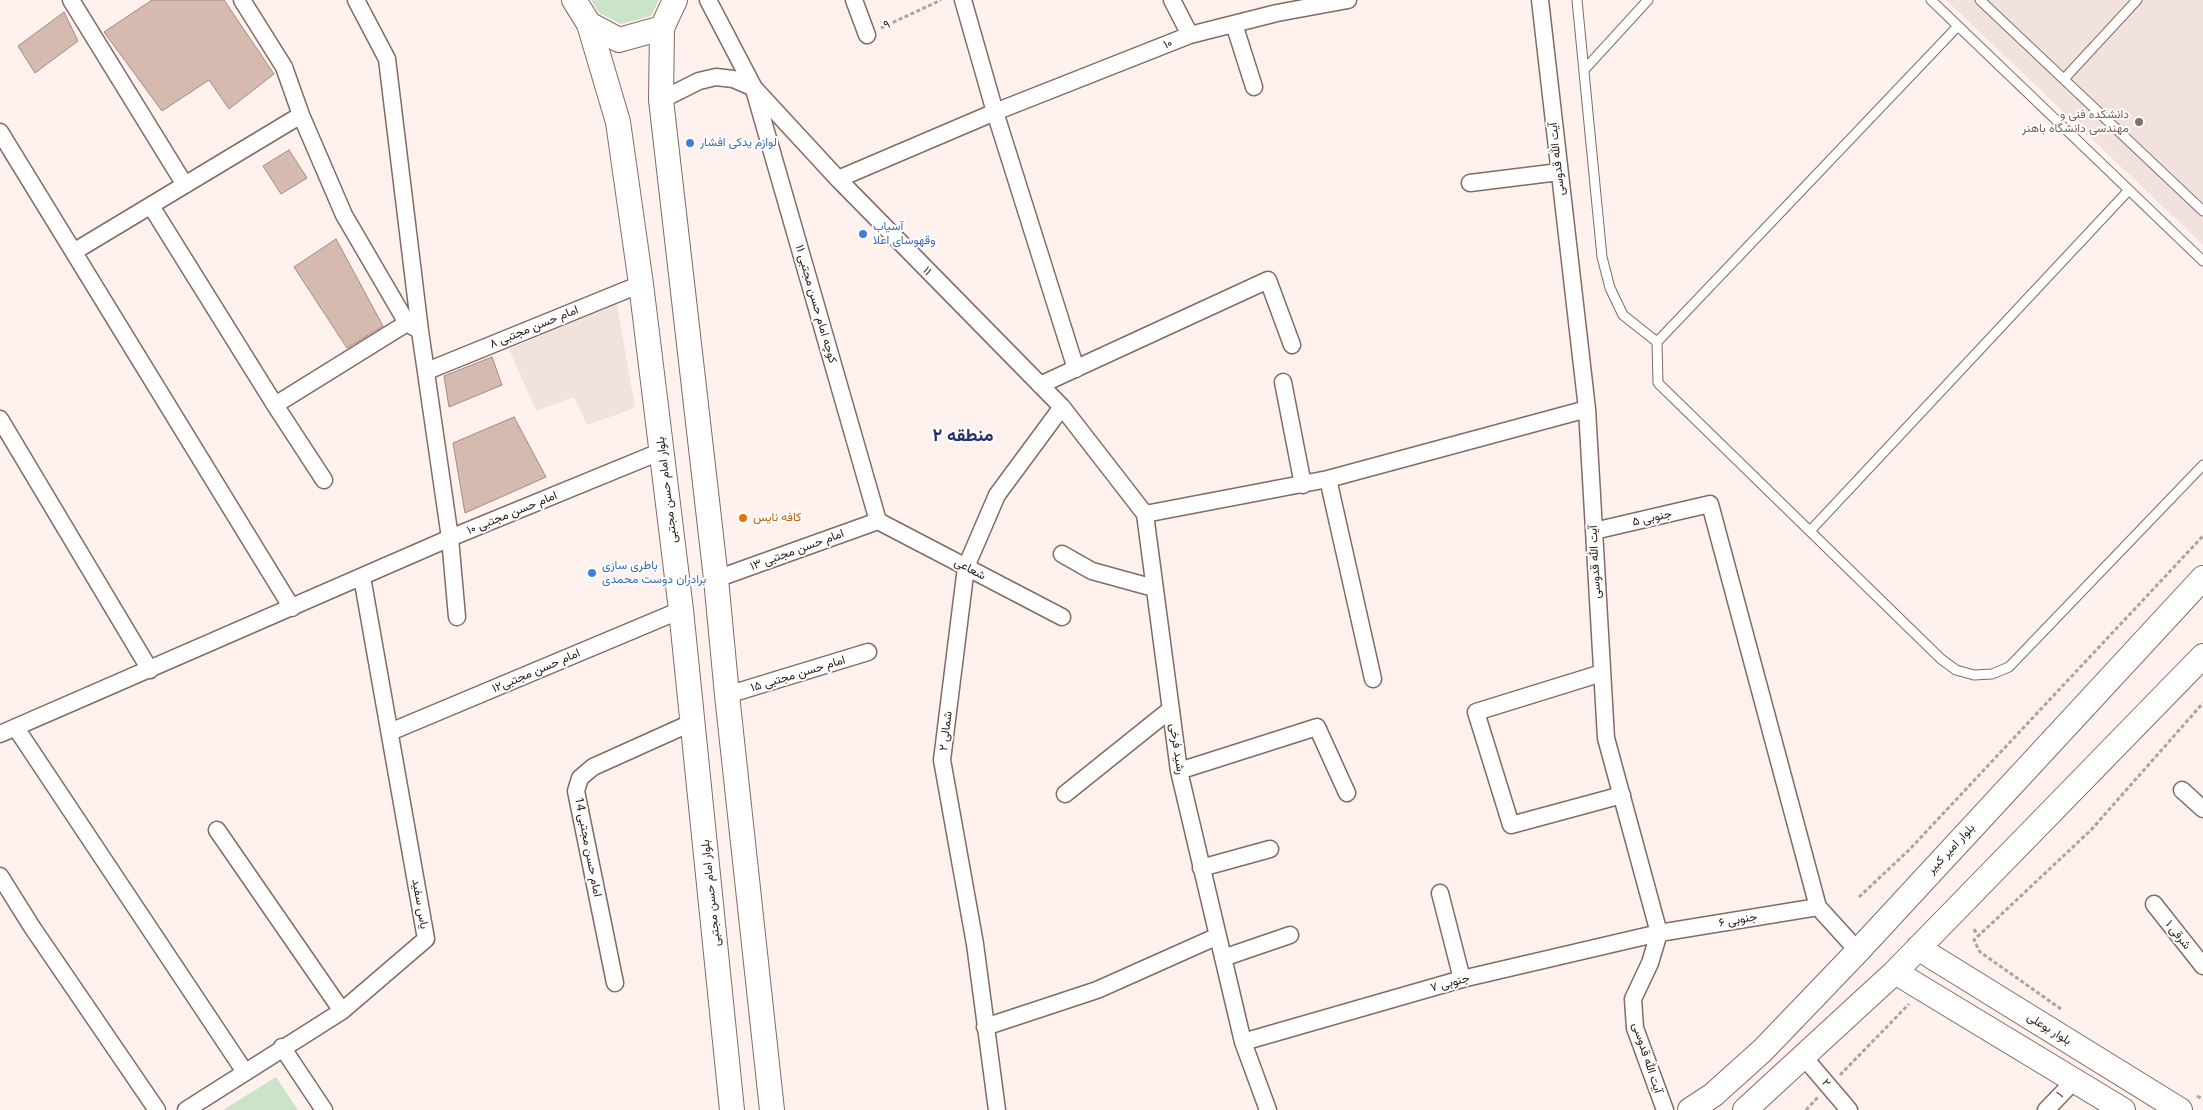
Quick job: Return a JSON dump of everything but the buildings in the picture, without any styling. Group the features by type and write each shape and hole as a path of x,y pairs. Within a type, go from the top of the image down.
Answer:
{"main road":[{"path":"574,0 589,24 619,40 662,28"},
{"path":"675,0 662,28 661,100 716,579 772,1110"},
{"name":"بلوار امام حسن مجتبی","path":"589,24 618,122 641,284 681,610 732,1110"},
{"name":"بلوار امیر کبیر","path":"1690,1110 1713,1095 1763,1050 1858,951 2203,578"},
{"path":"1745,1110 1895,972 2203,656"},
{"name":"بلوار بوعلی","path":"1918,948 2187,1102"},
{"path":"1895,972 2123,1110"}],"street":[{"path":"71,0 184,186"},
{"path":"242,0 284,67 301,115 344,215 413,327"},
{"path":"356,0 388,59 413,327 427,371 450,538 457,617"},
{"name":"۱۱","path":"708,0 754,88 838,179 1062,407"},
{"path":"854,0 867,35"},
{"path":"963,0 995,112 1076,369"},
{"path":"1172,0 1190,35"},
{"name":"۱۰","path":"838,179 995,112 1190,35 1234,24 1275,6 1348,0"},
{"name":"آیت الله قدوسی","path":"1540,0 1587,410 1606,738 1659,933 1650,964 1633,999 1635,1028 1665,1110"},
{"path":"1234,24 1254,87"},
{"name":"۱۱","path":"661,100 699,81 716,77 733,79 754,88"},
{"name":"کوچه امام حسن مجتبی ۱۱","path":"754,88 878,520"},
{"path":"75,251 301,115"},
{"path":"0,132 75,251 292,608"},
{"path":"1470,183 1559,172"},
{"path":"151,206 324,480"},
{"path":"1040,386 1268,280 1292,345"},
{"name":"امام حسن مجتبی ۸","path":"427,371 641,284"},
{"path":"275,405 413,327"},
{"path":"1283,382 1303,485"},
{"path":"1062,407 1145,514 1303,485 1587,410"},
{"name":"۲ شمالی","path":"997,1110 975,944 942,760 966,567 997,494 1062,407"},
{"path":"0,419 150,670"},
{"name":"امام حسن مجتبی ۱۰","path":"0,734 450,538 662,451"},
{"path":"1328,479 1373,679"},
{"name":"۵ جنوبی","path":"1594,532 1710,504 1818,907"},
{"name":"رشید فرخی","path":"1145,514 1179,772 1243,1042 1268,1110"},
{"name":"شعاعی","path":"878,520 1062,617"},
{"name":"امام حسن مجتبی ۱۳","path":"716,579 878,520"},
{"path":"1062,554 1092,571 1154,588"},
{"name":"یاس سفید","path":"186,1110 282,1047 342,1011 426,939 362,577"},
{"name":"امام حسن مجتبی۱۲","path":"390,732 681,610"},
{"name":"امام حسن مجتبی ۱۵","path":"727,695 868,652"},
{"path":"1602,673 1476,712 1511,825 1622,795"},
{"path":"1065,794 1171,708"},
{"name":"امام حسن مجتبی 14","path":"615,983 576,791 580,778 593,767 693,722"},
{"path":"1179,772 1317,727 1347,793"},
{"path":"16,728 245,1072"},
{"path":"2182,790 2203,809"},
{"path":"217,830 342,1011"},
{"path":"1201,868 1270,849"},
{"path":"0,876 32,927 157,1110"},
{"path":"1440,893 1462,979"},
{"name":"شرقی ۱","path":"2154,904 2203,966"},
{"path":"1818,907 1858,951"},
{"name":"۶ جنوبی","path":"1659,933 1818,907"},
{"name":"۷ جنوبی","path":"1243,1042 1462,979 1659,933"},
{"path":"985,1027 1097,990 1218,936"},
{"path":"1223,958 1290,936"},
{"path":"282,1047 324,1110"},
{"name":"۲","path":"1803,1056 1849,1110"},
{"name":"۱","path":"2046,1110 2075,1080"}],"lane":[{"path":"1577,0 1602,257 1610,288 1623,315 1657,342"},
{"path":"1584,70 1648,0"},
{"path":"1931,0 2203,261"},
{"path":"1980,0 2203,211"},
{"path":"2064,79 2137,0"},
{"path":"1958,26 1657,342 1658,383 1941,659 1956,670 1974,675 1992,674 2009,667 2203,465"},
{"path":"1810,531 2129,190"}],"path":[{"name":"۹","path":"867,35 941,0"},
{"path":"1858,897 1909,850 2203,536"},
{"path":"2064,1012 1980,952 1974,940 2091,830 2203,703"},
{"path":"1974,929 1978,936"},
{"path":"1842,1074 1916,997"},
{"path":"2187,1102 2203,1099"}],"shaded area":[{"name":"دانشکده فنی و مهندسی دانشگاه باهنر","path":"1946,0 2203,0 2203,245"},
{"path":"617,304 635,408 587,425 574,397 536,411 509,349"}],"green space":[{"path":"591,0 659,0 651,16 621,24 599,13"},
{"path":"276,1077 298,1110 223,1110"}],"place":[{"name":"دانشکده فنی و مهندسی دانشگاه باهنر","path":"2139,122"},
{"name":"لوازم یدکی افشار","path":"690,143"},
{"name":"آسیاب وقهوسای اعلا","path":"863,234"},
{"name":"کافه نایس","path":"743,518"},
{"name":"باطری سازی برادران دوست محمدی","path":"592,573"}],"district":[{"name":"منطقه ۲","path":"963,436"}]}
